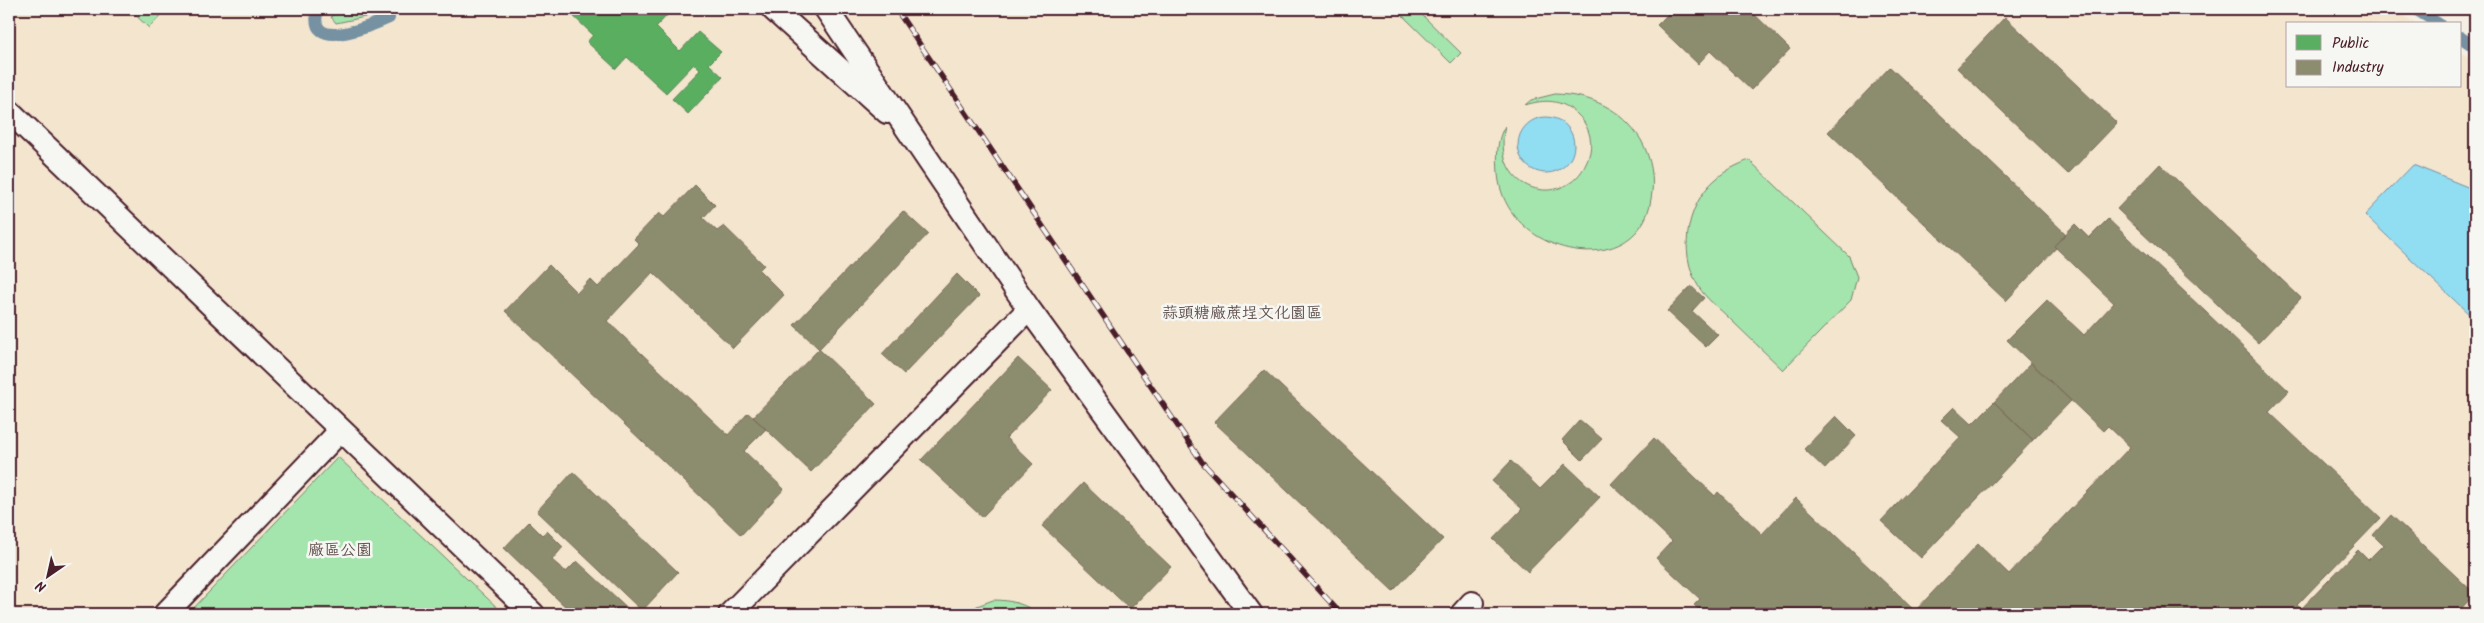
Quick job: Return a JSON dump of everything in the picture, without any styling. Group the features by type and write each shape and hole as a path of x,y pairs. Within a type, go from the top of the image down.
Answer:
{"lane":[{"path":"772,9 915,138"},
{"path":"826,9 1029,309 1251,614"},
{"path":"13,124 341,430 533,614"},
{"path":"730,614 1029,309"},
{"path":"165,614 341,430"}],"shaded area":[{"name":"蒜頭糖廠蔗埕文化園區","path":"9,9 2393,9 2413,22 2286,22 2286,88 2462,88 2462,53 2475,61 2475,614 9,614"}],"green space":[{"path":"129,9 167,9 149,28"},
{"path":"339,9 381,9 365,17 336,23 331,17"},
{"path":"1396,9 1416,9 1461,53 1451,63"},
{"path":"1555,94 1581,97 1604,105 1624,119 1641,140 1650,161 1652,176 1651,199 1641,225 1623,242 1599,250 1573,250 1546,241 1523,225 1506,203 1498,174 1497,162 1499,143 1505,126 1503,150 1510,169 1521,182 1536,189 1553,190 1569,184 1582,171 1590,152 1591,141 1581,118 1571,109 1559,103 1546,101 1525,105 1531,100"},
{"path":"1749,160 1849,256 1857,277 1851,300 1783,370 1703,293 1695,280 1687,250 1691,218 1705,190 1720,176"},
{"name":"廠區公園","path":"338,457 504,614 188,614"},
{"path":"993,600 1018,603 1040,614 966,614 977,606"}],"water":[{"path":"1546,117 1557,119 1566,125 1572,134 1574,145 1572,156 1566,165 1557,171 1546,173 1535,171 1526,165 1520,156 1518,145 1520,134 1526,125 1535,119"},
{"path":"2413,165 2475,190 2475,323 2472,317 2365,215"}],"building: Public":[{"path":"566,9 673,9 656,27 680,51 698,32 721,52 709,64 723,77 688,114 672,99 700,70 694,64 666,93 627,57 616,69 587,42 593,35"}],"building: Industry":[{"path":"1673,9 1749,9 1790,49 1751,90 1710,51 1698,64 1657,25"},
{"path":"2005,17 2117,123 2068,174 1957,68"},
{"path":"1890,67 2066,234 2054,246 2056,248 2006,301 1828,132"},
{"path":"2160,164 2301,298 2258,343 2117,209"},
{"path":"695,185 715,205 703,218 717,231 724,226 764,265 759,270 784,295 733,348 653,272 607,321 728,435 748,413 766,429 744,451 784,489 741,535 505,311 549,265 577,293 590,279 598,287 639,244 634,239 659,213 664,217"},
{"path":"903,211 928,234 819,349 794,325"},
{"path":"2108,219 2289,391 2269,412 2381,518 2297,605 2307,614 1704,614 1694,605 1700,599 1656,558 1672,541 1611,484 1654,438 1715,496 1718,492 1762,534 1796,498 1915,611 1978,544 2009,574 2130,447 2108,426 2103,431 2007,340 2047,300 2084,335 2114,303 2054,246 2075,224 2089,238"},
{"path":"957,274 979,296 904,374 882,354"},
{"path":"1691,286 1704,298 1692,311 1718,335 1706,347 1667,311"},
{"path":"819,349 876,404 811,472 753,417"},
{"path":"1018,358 1052,390 1006,438 1033,464 982,517 921,460"},
{"path":"2031,363 2071,401 2033,440 1994,402"},
{"path":"1264,370 1443,539 1393,591 1214,422"},
{"path":"1994,402 2033,440 1921,558 1881,521 1960,437 1941,420 1954,407 1972,424"},
{"path":"1836,416 1856,436 1825,469 1804,449"},
{"path":"1580,420 1602,439 1582,460 1562,440"},
{"path":"1511,461 1540,489 1565,464 1600,497 1528,572 1493,539 1522,509 1492,481"},
{"path":"573,472 678,572 642,611 537,511"},
{"path":"1083,483 1171,567 1130,609 1042,526"},
{"path":"2391,515 2475,594 2456,614 2307,614 2301,609 2358,550 2368,560 2383,545 2373,535"},
{"path":"529,522 542,535 547,531 563,547 552,560 566,572 577,561 634,614 573,614 504,548"}],"waterway":[{"path":"318,9 317,23 321,31 330,34 355,31 389,18"},
{"path":"2415,9 2436,22"},
{"path":"2462,38 2475,47"}],"railway":[{"path":"896,9 1202,462 1341,614"}]}
